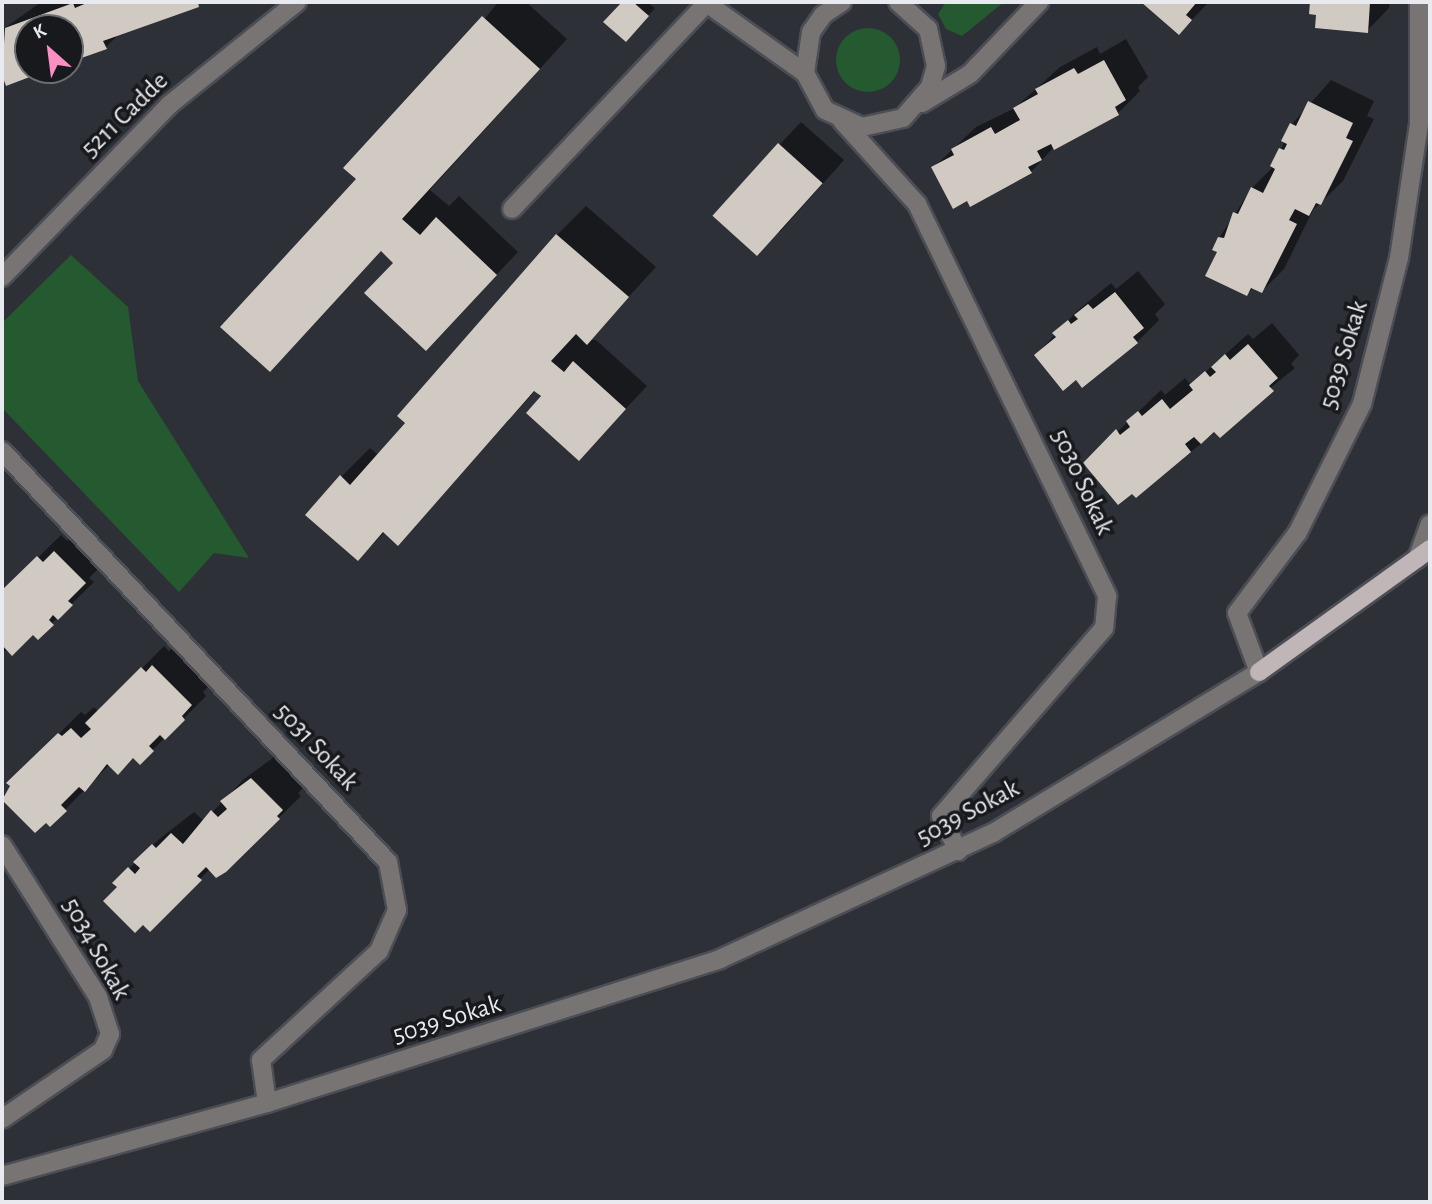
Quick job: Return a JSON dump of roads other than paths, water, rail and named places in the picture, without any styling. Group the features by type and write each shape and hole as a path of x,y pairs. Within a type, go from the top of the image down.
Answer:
{"main road":[{"path":"1259,672 1424,554"}],"street":[{"name":"5211 Cadde","path":"2,277 169,105 297,2"},
{"path":"512,209 706,2 805,73 825,110 842,121 862,127 883,125 903,118 919,104 970,74 1039,2"},
{"path":"805,73 811,32 823,15 842,2"},
{"path":"898,2 916,14 934,47 930,87 919,104"},
{"name":"5039 Sokak","path":"2,1176 267,1103 720,959 958,851 1259,672 1237,613 1298,532 1362,404 1399,258 1419,124 1419,2"},
{"name":"5030 Sokak","path":"842,121 917,204 1107,596 1104,628 941,816 958,851"},
{"name":"5031 Sokak","path":"2,451 388,862 397,910 379,951 261,1060 267,1103"},
{"path":"1424,554 1430,524"},
{"name":"5034 Sokak","path":"2,845 98,998 110,1034 103,1050 2,1119"}]}
